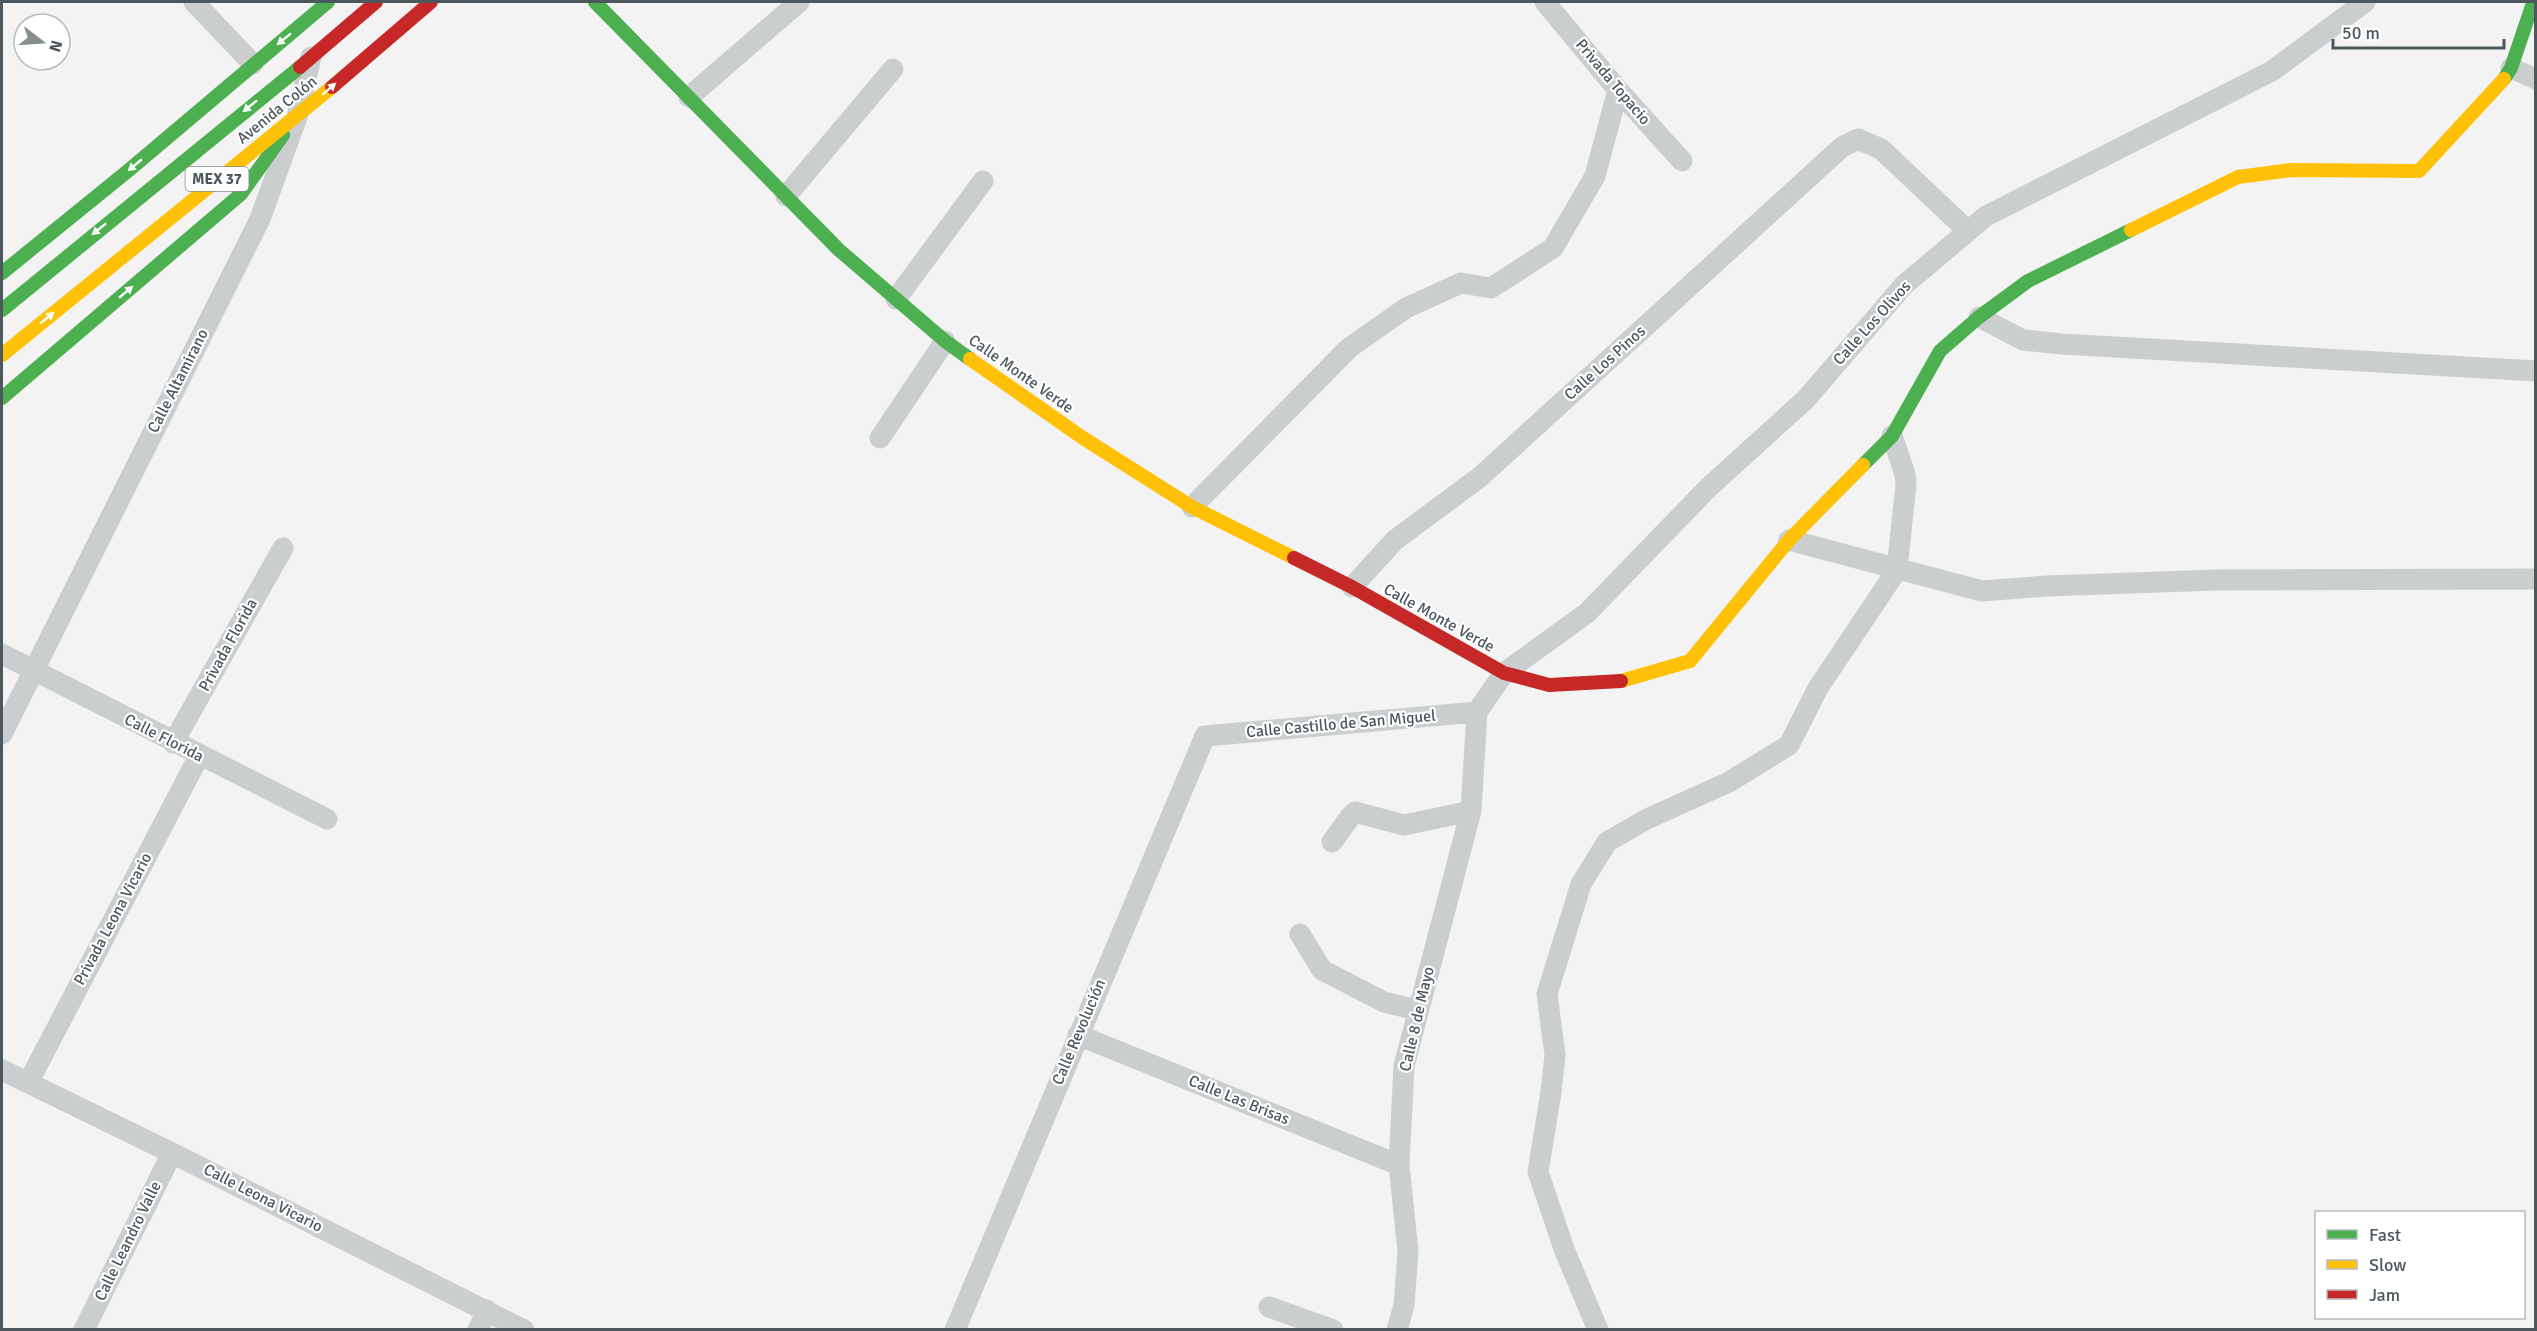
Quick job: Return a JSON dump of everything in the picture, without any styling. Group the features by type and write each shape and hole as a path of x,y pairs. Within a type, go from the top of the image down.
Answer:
{"street":[{"path":"194,2 253,64"},
{"name":"Avenida Colón","path":"2,310 311,58 376,2"},
{"name":"Avenida Colón","path":"2,355 219,166 297,117 431,2"},
{"name":"Calle Monte Verde","path":"595,2 839,250 945,341 1083,438 1192,507 1352,587 1504,673 1549,685 1619,682 1690,661 1789,540 1892,436 1940,351 1978,317 2028,281 2238,177 2290,170 2419,171 2500,84 2511,68 2532,6 2535,6"},
{"path":"689,97 799,2"},
{"name":"Privada Topacio","path":"1545,2 1618,90 1682,161"},
{"name":"Calle Los Olivos","path":"1477,712 1504,673 1587,613 1708,488 1806,399 1904,285 1986,216 2272,70 2365,2"},
{"path":"2,273 322,8"},
{"name":"Calle Altamirano","path":"2,734 260,219 297,117 322,8"},
{"path":"2511,68 2535,80"},
{"path":"786,196 893,69"},
{"path":"1192,507 1349,348 1406,308 1461,283 1491,288 1553,248 1595,176 1618,90"},
{"path":"2,398 242,194 297,117"},
{"path":"187,120 242,194"},
{"name":"Calle Los Pinos","path":"1352,587 1395,540 1480,477 1842,147 1858,139 1881,148 1968,231"},
{"path":"896,299 983,181"},
{"path":"1978,317 2023,340 2052,343 2535,371"},
{"path":"880,438 945,341"},
{"path":"1598,1329 1564,1249 1538,1172 1555,1055 1547,994 1581,884 1607,842 1647,819 1729,782 1789,745 1818,688 1897,570 1906,484 1905,474 1892,436"},
{"path":"1789,540 1982,591 2047,585 2217,580 2535,579"},
{"name":"Privada Florida","path":"173,743 283,548"},
{"name":"Calle Florida","path":"2,654 33,672 327,819"},
{"name":"Calle Castillo de San Miguel","path":"1205,736 1477,712"},
{"name":"Calle 8 de Mayo","path":"1397,1329 1404,1305 1408,1252 1399,1165 1404,1066 1471,811 1477,712"},
{"name":"Calle Revolución","path":"955,1329 1205,736"},
{"name":"Privada Leona Vicario","path":"28,1083 199,756"},
{"path":"1332,842 1355,812 1404,825 1471,811"},
{"path":"1299,934 1322,970 1384,1002 1418,1010"},
{"name":"Calle Las Brisas","path":"1078,1035 1399,1165"},
{"name":"Calle Leona Vicario","path":"2,1070 172,1153 482,1320 524,1329"},
{"name":"Calle Leandro Valle","path":"84,1329 172,1153"},
{"path":"1269,1307 1333,1329"}],"traffic: fast":[{"path":"2,273 129,170 328,2"},
{"path":"595,2 839,250 945,341 970,359"},
{"path":"2504,79 2511,68 2532,6 2536,6"},
{"path":"2,310 300,67"},
{"path":"2,398 241,194 283,135"},
{"path":"1863,465 1892,436 1940,351 1979,317 2028,281 2131,230"}],"traffic: slow":[{"path":"2131,230 2238,177 2291,170 2419,171 2504,79"},
{"path":"2,355 332,87"},
{"path":"970,359 1083,438 1192,507 1294,558"},
{"path":"1621,681 1690,661 1789,540 1863,465"}],"traffic: jam":[{"path":"300,67 376,2"},
{"path":"332,87 431,2"},
{"path":"1294,558 1352,587 1504,673 1549,685 1621,681"}]}
